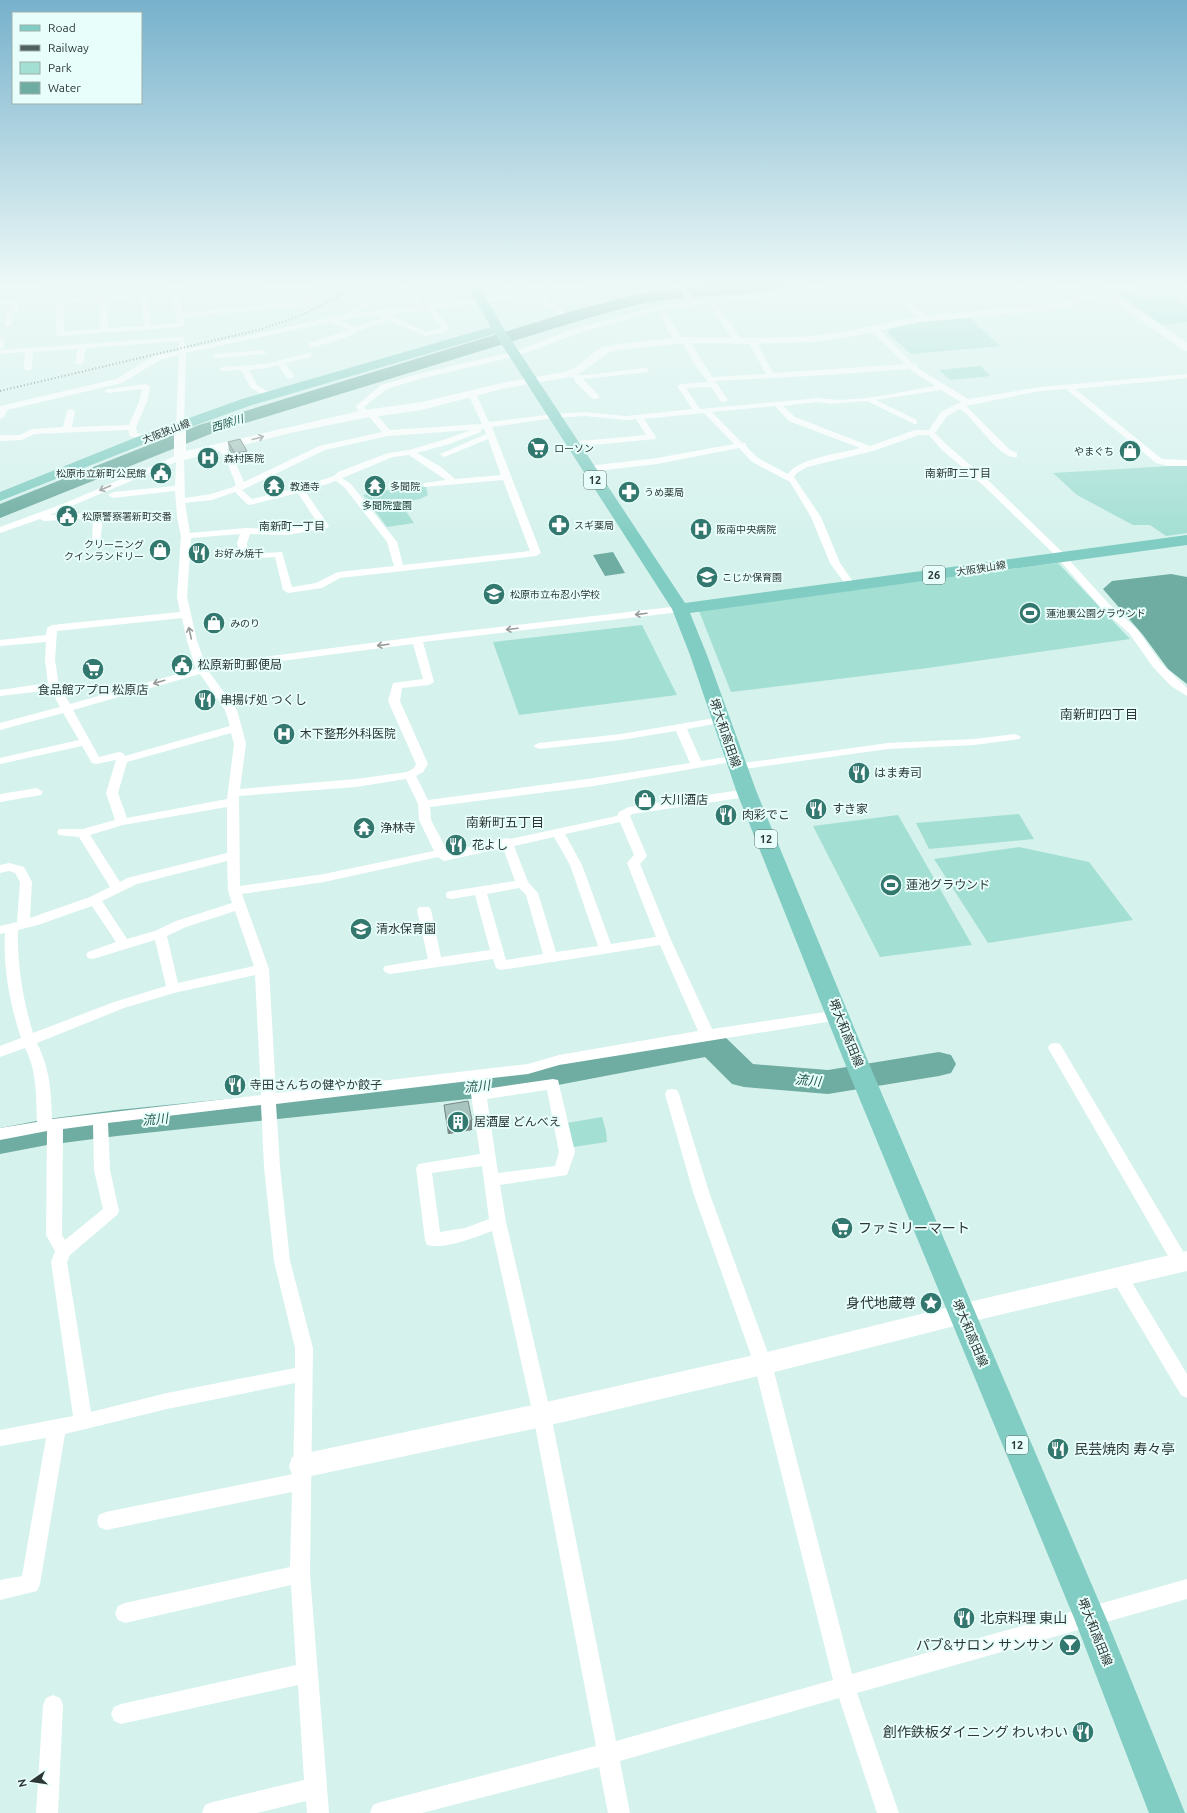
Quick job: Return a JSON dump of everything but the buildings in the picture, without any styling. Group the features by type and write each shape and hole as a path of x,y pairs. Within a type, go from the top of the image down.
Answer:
{"main road":[{"name":"大阪狭山線","path":"0,497 146,438 269,396 371,368"},
{"name":"堺大和高田線","path":"523,368 680,609 694,640 720,720 747,794 839,1015 861,1073 1090,1618 1167,1813"},
{"name":"大阪狭山線","path":"680,609 1060,556 1187,540"}],"street":[{"path":"0,417 1,408 119,381 142,368"},
{"path":"183,368 180,427 180,488 183,528 186,536 182,597 192,641 202,670 231,710 240,744 233,798 234,891 262,969 269,1125 282,1261 304,1348 300,1574 318,1813"},
{"path":"244,368 254,386 269,396"},
{"path":"223,369 248,368"},
{"path":"284,368 290,376"},
{"path":"388,434 360,406 384,387 452,368"},
{"path":"574,375 582,368"},
{"path":"701,368 724,400"},
{"path":"766,368 771,376"},
{"path":"851,586 835,563 816,517 790,477 756,460 743,446 702,411 681,386 771,376 893,368"},
{"path":"914,368 916,371 942,387 963,404 966,409 1008,452 1014,455"},
{"path":"0,530 32,519 180,456 288,430 368,414 422,406 531,380 574,375 645,370"},
{"path":"574,375 596,397"},
{"path":"931,433 944,414 963,404 1040,389 1187,376"},
{"path":"125,378 130,378 135,387"},
{"path":"50,397 146,386 144,399 132,427 133,434 146,438"},
{"path":"221,447 231,462 238,488 250,502 300,490 337,478 341,474 379,459 446,442 526,418 584,414 626,418 818,400 830,402 854,401 942,387"},
{"path":"1068,387 1159,461 1168,463 1187,463"},
{"path":"246,531 242,543 244,557 279,554 280,564 288,590 319,586 338,575 536,553 488,430 472,394"},
{"path":"66,430 73,395"},
{"path":"868,399 914,422"},
{"path":"777,404 792,419 870,449"},
{"path":"572,444 652,437 639,417"},
{"path":"0,438 22,437 32,432 132,427"},
{"path":"181,501 212,497 238,488 322,448 388,434 488,430"},
{"path":"444,454 488,430"},
{"path":"790,477 794,471 804,465 883,446 918,432 931,433 944,447 987,484 1060,556 1104,606 1133,631 1157,664 1175,684 1187,693"},
{"path":"588,469 657,461 743,446"},
{"path":"410,452 439,469 453,482"},
{"path":"337,478 348,486 374,520 383,529 392,542 400,568"},
{"path":"427,485 506,478"},
{"path":"114,496 180,488"},
{"path":"186,536 246,531 287,532 324,526 300,490"},
{"path":"32,519 98,515 97,543"},
{"path":"0,727 218,666 417,640 680,609"},
{"path":"122,822 112,793 122,760 119,755 96,761 54,686 50,660 52,628 186,614"},
{"path":"0,643 51,638"},
{"path":"63,832 83,833 122,822 233,798 410,775 419,770 422,764 394,701 397,685 429,682 417,640"},
{"path":"0,693 54,686"},
{"path":"539,746 621,737 720,720"},
{"path":"680,727 697,765"},
{"path":"122,760 236,728"},
{"path":"424,804 594,782 697,765 735,763 888,746 974,742 1015,737"},
{"path":"0,761 86,742"},
{"path":"410,775 424,804 425,820 444,857 507,842 624,818"},
{"path":"0,798 37,792"},
{"path":"707,1035 664,940 633,863 641,856 623,815 629,811 747,794"},
{"path":"558,832 576,865 606,949"},
{"path":"83,833 117,888"},
{"path":"507,842 522,884 532,893 551,958"},
{"path":"234,891 324,878 441,853"},
{"path":"12,927 95,900 132,881 204,862 234,856"},
{"path":"0,869 9,867 20,870 26,882 12,927 11,963 29,1042 38,1064 44,1097 52,1125 55,1142 54,1235 63,1251"},
{"path":"452,895 522,884"},
{"path":"480,891 501,965 664,940"},
{"path":"95,900 124,944"},
{"path":"93,956 124,944 160,934 182,924 239,905"},
{"path":"424,910 435,962"},
{"path":"160,934 173,989"},
{"path":"390,969 497,954"},
{"path":"0,1052 29,1042 119,1005 173,989 262,969"},
{"path":"477,1085 559,1060 839,1015"},
{"path":"106,1521 542,1415 763,1364 1119,1276 1184,1262 1055,1048"},
{"path":"0,1134 52,1125 100,1125 268,1101 477,1085 553,1084 568,1152 561,1171 492,1180"},
{"path":"477,1085 498,1222 542,1415 607,1754 620,1813"},
{"path":"672,1094 701,1192 763,1364 845,1687 888,1813"},
{"path":"83,1421 59,1262 63,1251 110,1211 102,1170 100,1125"},
{"path":"489,1159 424,1168 433,1240 466,1234 498,1222"},
{"path":"1119,1276 1187,1390"},
{"path":"0,1438 57,1428 167,1401 304,1374"},
{"path":"0,1590 30,1584 57,1428"},
{"path":"125,1613 300,1574"},
{"path":"381,1813 607,1754 1090,1618 1187,1589"},
{"path":"121,1714 307,1673"},
{"path":"47,1813 53,1705"},
{"path":"213,1813 315,1788"}],"green space":[{"path":"982,368 991,376 950,380 939,370"},
{"path":"1187,465 1187,533 1166,536 1150,525 1133,525 1077,495 1053,473"},
{"name":"多聞院霊園","path":"410,486 426,487 428,495 420,499 410,501 411,503 401,504 414,523 387,527 363,495"},
{"path":"1058,563 1130,639 928,668 731,692 699,611"},
{"path":"642,625 677,695 519,715 493,642"},
{"path":"1019,814 1034,839 929,849 916,823"},
{"name":"蓮池グラウンド","path":"898,815 972,945 880,957 813,826"},
{"path":"1019,847 1089,862 1133,920 988,943 934,859"},
{"path":"602,1117 607,1142 573,1147 567,1123"}],"water":[{"path":"613,552 625,573 605,576 593,555"},
{"path":"1171,574 1187,577 1187,684 1168,669 1143,635 1103,589 1112,581"}],"waterway":[{"name":"西除川","path":"0,512 206,429 407,368"},
{"name":"流川","path":"0,1141 47,1132 117,1123 506,1083 712,1044 744,1075 828,1082 939,1064"}],"railway":[{"path":"0,391 99,368"}],"place":[{"name":"ローソン","path":"538,448"},
{"name":"やまぐち","path":"1130,451"},
{"name":"森村医院","path":"208,458"},
{"name":"松原市立新町公民館","path":"161,473"},
{"name":"教通寺","path":"274,486"},
{"name":"多聞院","path":"375,486"},
{"name":"うめ薬局","path":"629,492"},
{"name":"松原警察署新町交番","path":"67,516"},
{"name":"スギ薬局","path":"559,525"},
{"name":"阪南中央病院","path":"701,529"},
{"name":"クリーニング クインランドリー","path":"160,550"},
{"name":"お好み焼千","path":"199,553"},
{"name":"こじか保育園","path":"707,577"},
{"name":"松原市立布忍小学校","path":"494,594"},
{"name":"蓮池裏公園グラウンド","path":"1030,613"},
{"name":"みのり","path":"214,623"},
{"name":"松原新町郵便局","path":"182,665"},
{"name":"食品館アプロ 松原店","path":"93,669"},
{"name":"串揚げ処 つくし","path":"205,700"},
{"name":"木下整形外科医院","path":"284,734"},
{"name":"はま寿司","path":"859,773"},
{"name":"大川酒店","path":"645,800"},
{"name":"すき家","path":"816,809"},
{"name":"肉彩でこ","path":"726,815"},
{"name":"浄林寺","path":"364,828"},
{"name":"花よし","path":"456,845"},
{"name":"蓮池グラウンド","path":"891,885"},
{"name":"清水保育園","path":"361,929"},
{"name":"寺田さんちの健やか餃子","path":"235,1085"},
{"name":"居酒屋 どんべえ","path":"458,1122"},
{"name":"ファミリーマート","path":"842,1228"},
{"name":"身代地蔵尊","path":"931,1303"},
{"name":"民芸焼肉 寿々亭","path":"1058,1449"},
{"name":"北京料理 東山","path":"964,1618"},
{"name":"パブ&サロン サンサン","path":"1070,1645"},
{"name":"創作鉄板ダイニング わいわい","path":"1083,1732"}],"district":[{"name":"南新町三丁目","path":"958,473"},
{"name":"南新町一丁目","path":"292,526"},
{"name":"南新町四丁目","path":"1099,714"},
{"name":"南新町五丁目","path":"505,822"}]}
